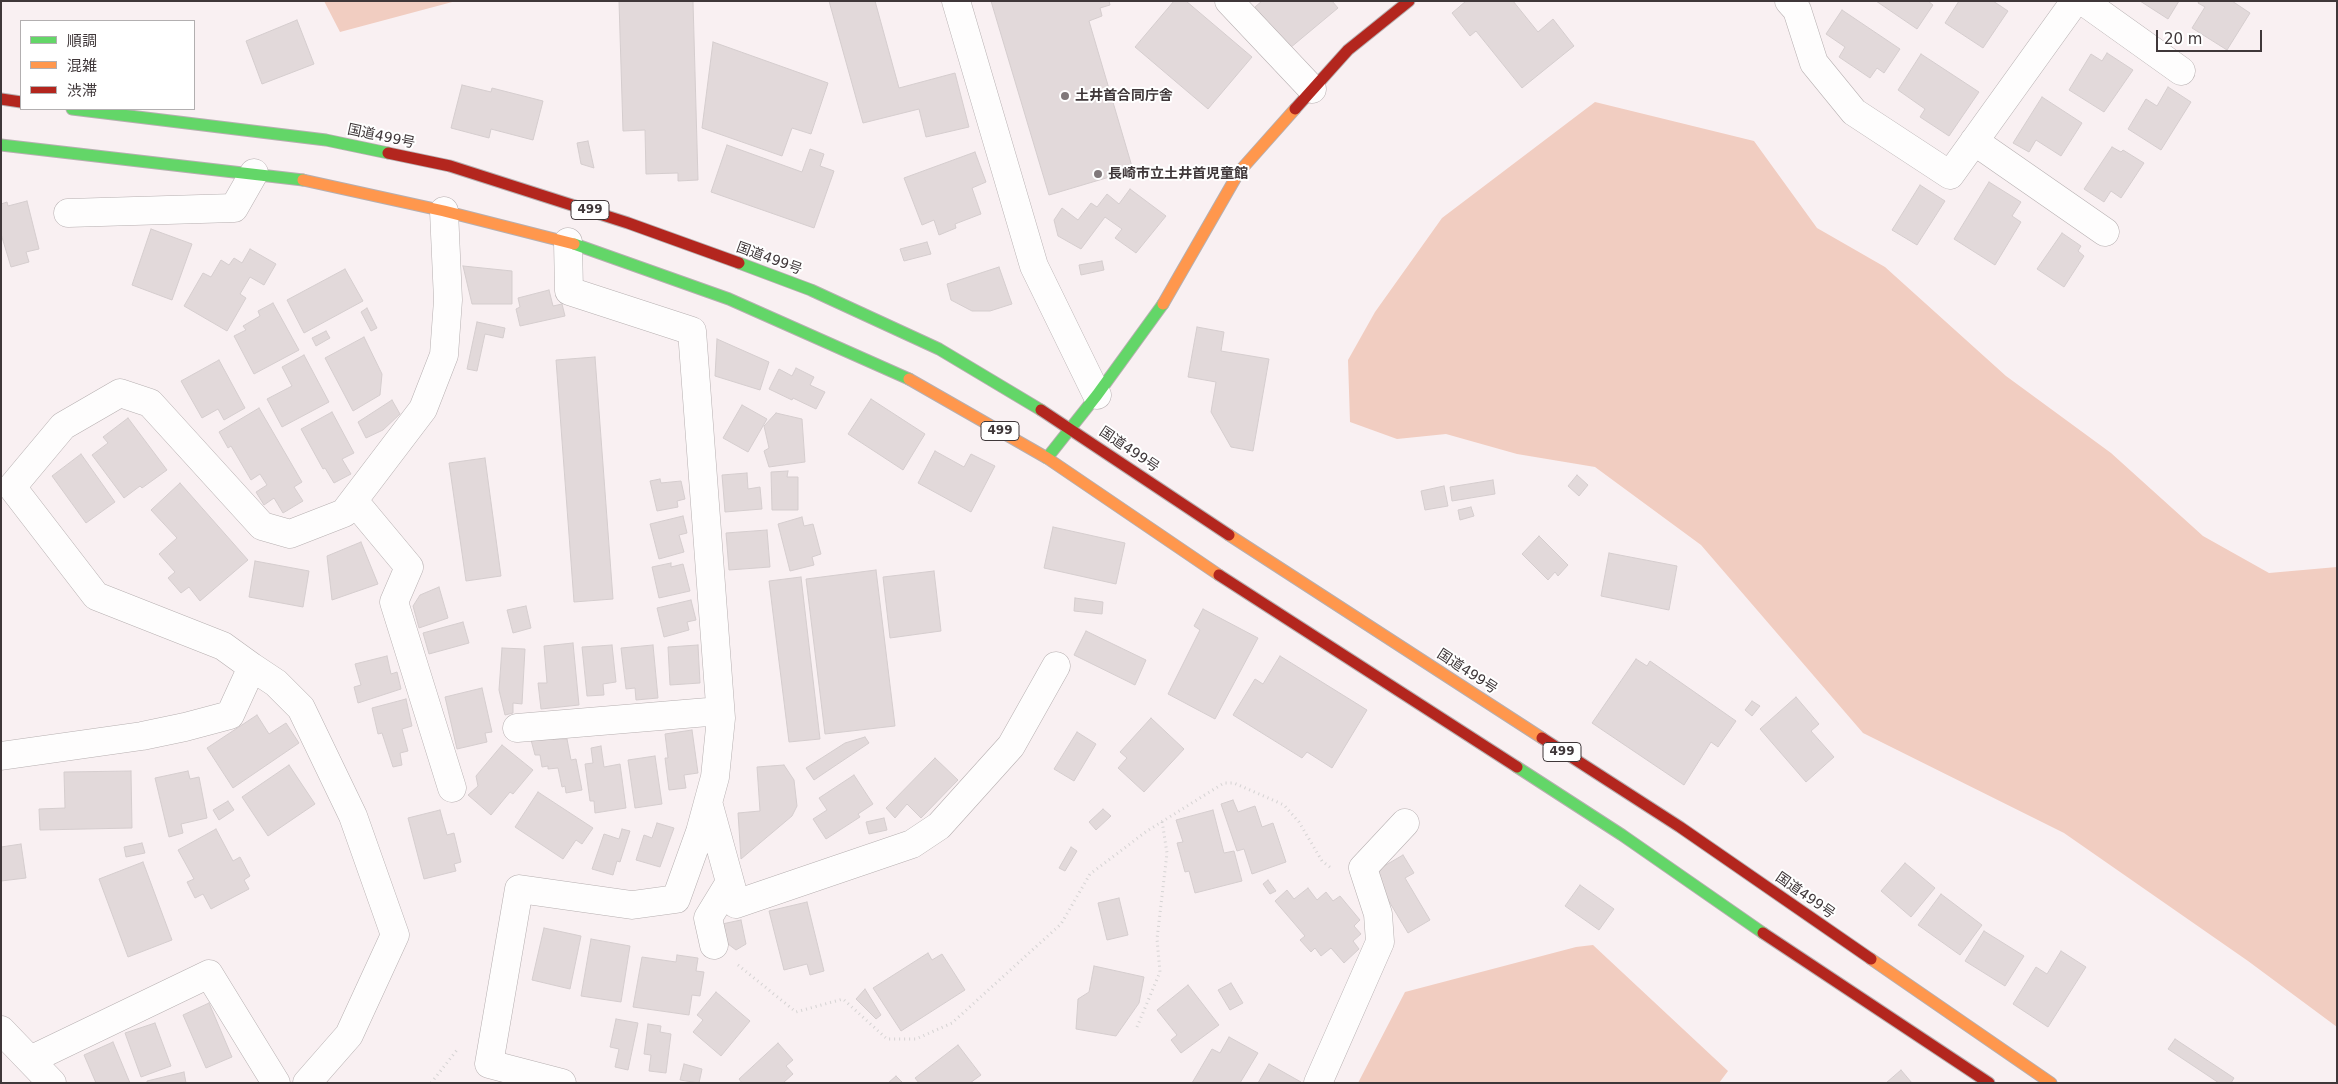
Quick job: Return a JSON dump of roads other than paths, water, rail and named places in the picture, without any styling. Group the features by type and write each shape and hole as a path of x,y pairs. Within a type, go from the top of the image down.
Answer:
{"main road":[{"path":"1048,458 1070,427 1097,395 1158,310 1240,172 1348,50 1409,1"},
{"path":"1,99 20,102"},
{"name":"国道499号","path":"80,110 326,140 450,166 628,223 811,290 939,350 1070,427 1215,526 1680,827 2051,1083"},
{"name":"499","path":"1,145 291,177 444,211 568,242 729,299 906,377 1048,458 1183,552 1622,835 1716,902 1988,1083"}],"street":[{"path":"956,1 1034,266 1097,395"},
{"path":"1229,1 1312,90"},
{"path":"1796,4 1814,63 1854,112 1950,174 2075,1"},
{"path":"2083,1 2181,71"},
{"path":"1974,142 2105,232"},
{"path":"68,213 234,208 254,173"},
{"path":"307,1083 349,1035 395,936 353,816 301,708 276,683 223,646 96,596 12,487 62,426 120,393 150,403 262,526 290,534 344,512 423,409 444,355 448,300 444,211"},
{"path":"562,1083 489,1064 519,889 632,905 676,899 715,778 720,711 692,331 569,291 568,242"},
{"path":"354,501 409,567 394,602 452,788"},
{"path":"708,802 736,904 912,844 939,826 1012,746 1056,666"},
{"path":"1,756 142,736 185,727 230,714 252,667"},
{"path":"517,728 720,711"},
{"path":"1318,1083 1380,942 1378,914 1363,868 1405,824"},
{"path":"714,946 708,918 730,882"},
{"path":"30,1060 209,974 276,1083"},
{"path":"1,1030 52,1083"}],"place":[{"name":"土井首合同庁舎","path":"1065,96"},
{"name":"長崎市立土井首児童館","path":"1098,174"}]}
